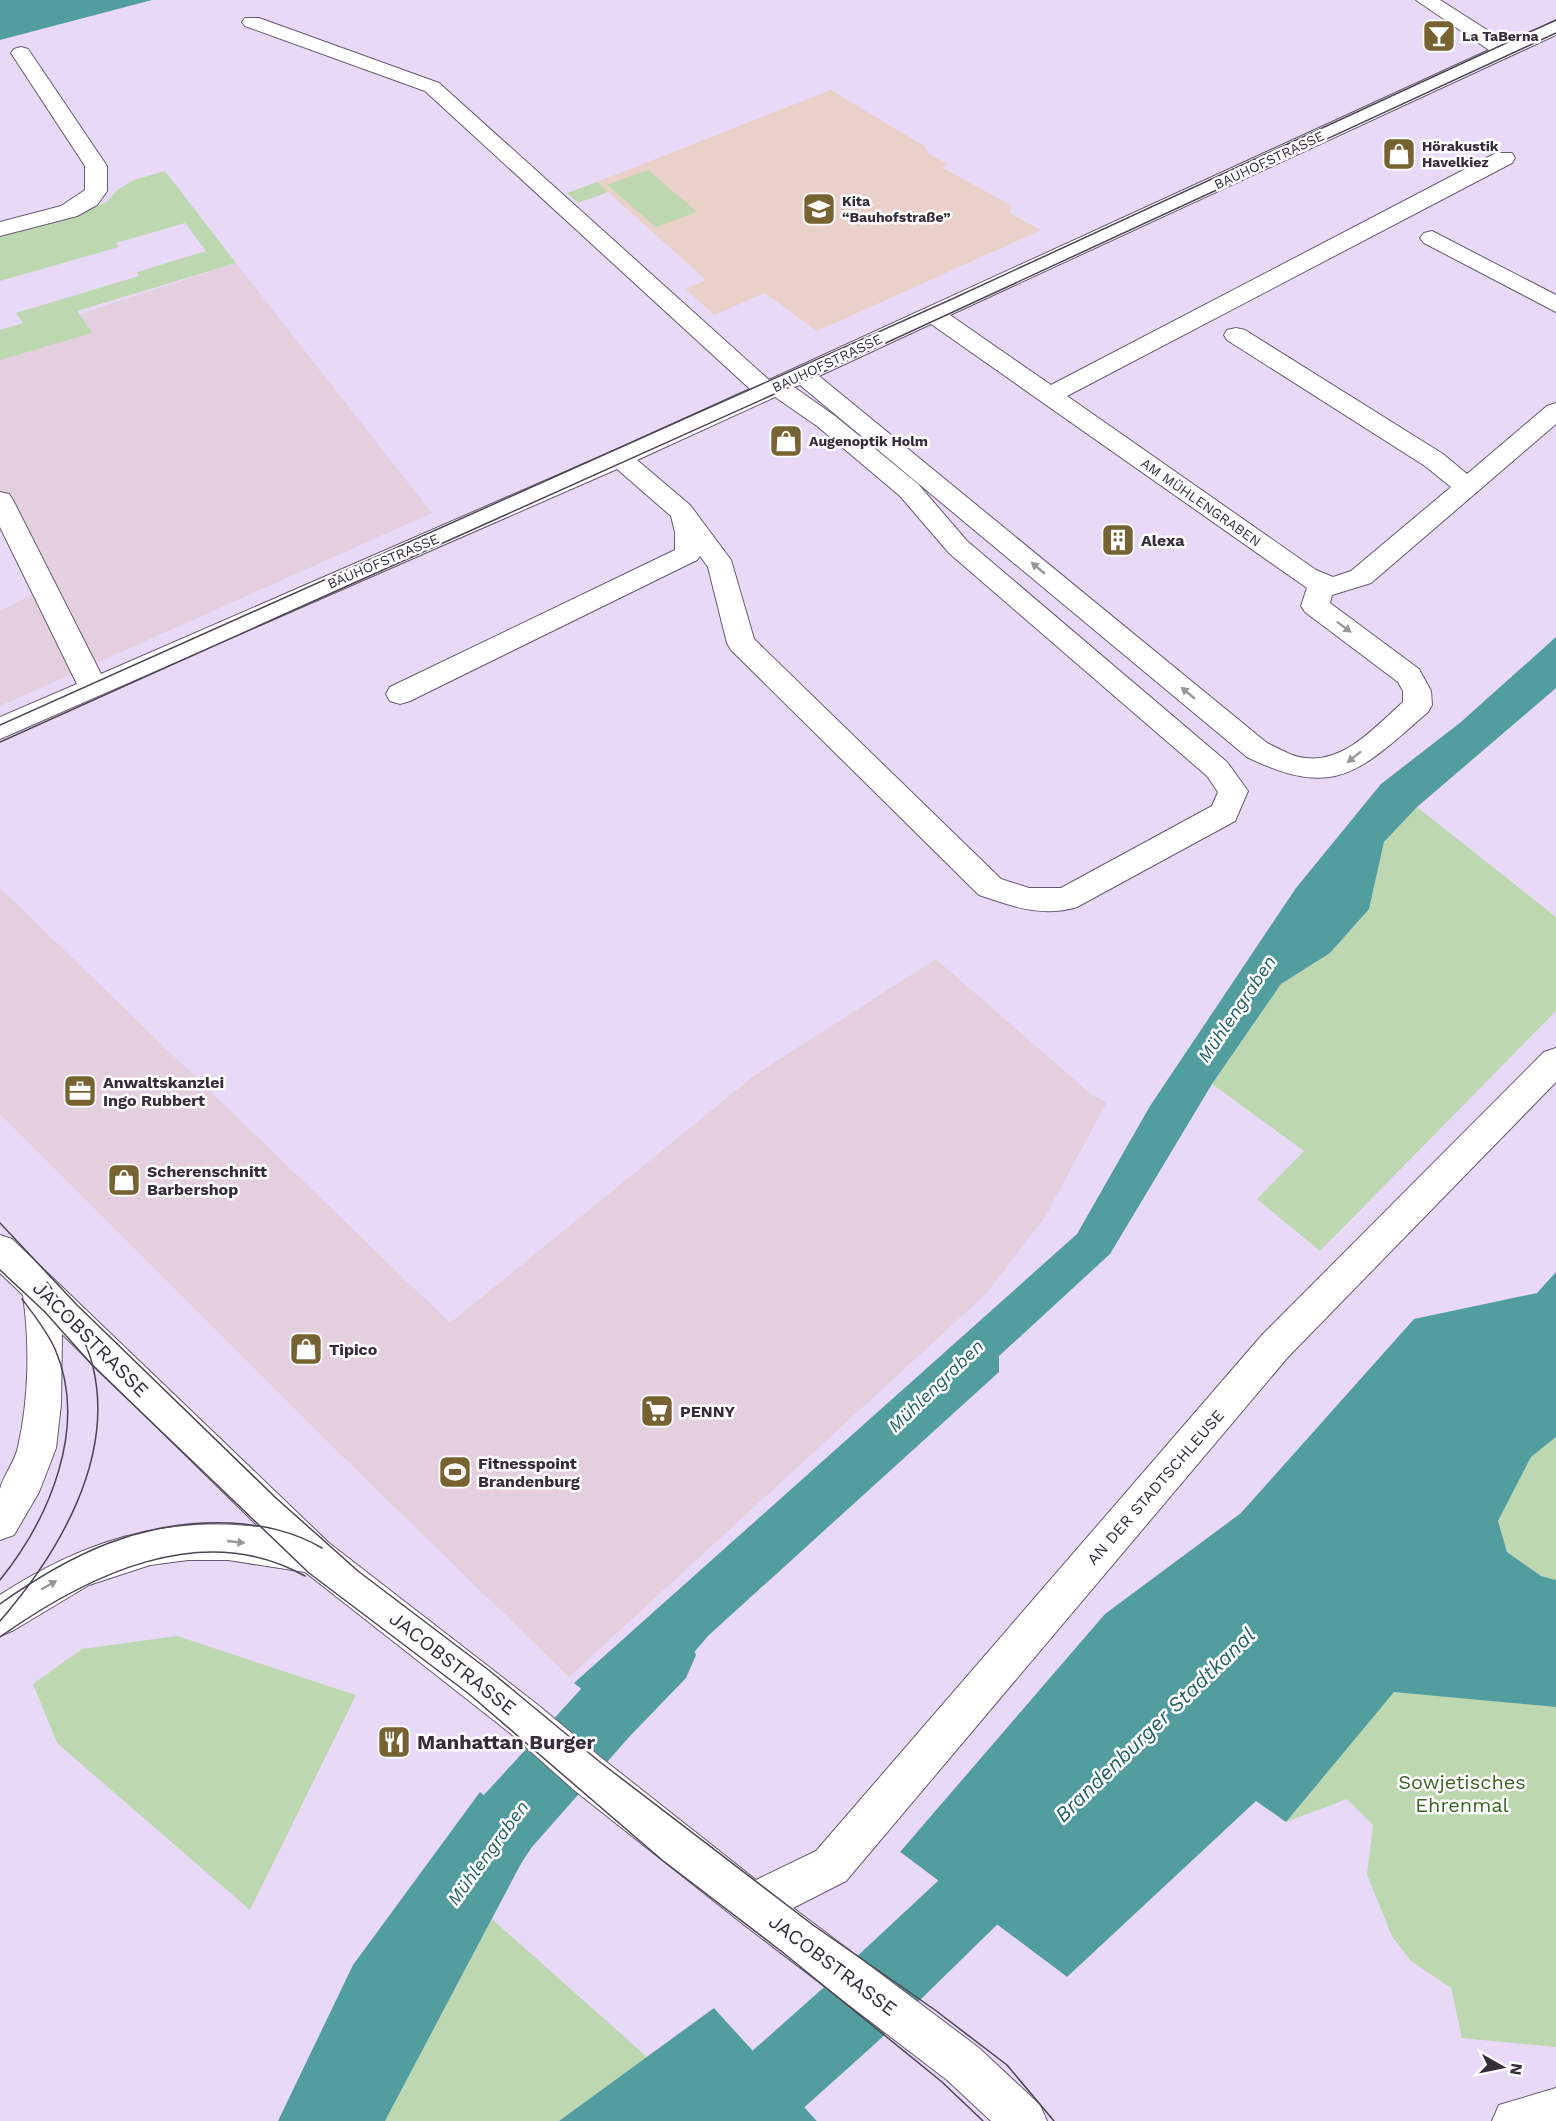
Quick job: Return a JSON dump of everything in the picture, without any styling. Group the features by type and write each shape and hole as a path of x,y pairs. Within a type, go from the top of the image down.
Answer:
{"street":[{"path":"1426,0 1505,51"},
{"path":"252,22 432,87 772,388 826,421 909,490 958,547 1217,769 1233,791 1224,813 1066,899 1028,900 990,887 741,643 722,566 681,511 620,458"},
{"name":"BAUHOFSTRASSE","path":"0,729 620,458 1556,27"},
{"path":"0,229 69,211 89,200 96,190 96,166 21,53"},
{"path":"1048,395 1076,384 1504,158"},
{"path":"1432,238 1556,305"},
{"name":"AM MÜHLENGRABEN","path":"933,314 1306,576 1322,584"},
{"path":"1236,335 1434,460 1468,488"},
{"path":"802,375 824,390 1257,750 1282,765 1314,771 1344,765 1418,705 1417,690 1409,676 1315,606 1322,584 1339,587 1361,577 1556,411"},
{"path":"0,500 93,687"},
{"path":"400,694 688,554 690,536 687,520"},
{"name":"AN DER STADTSCHLEUSE","path":"753,1905 831,1866 1275,1346 1556,1061"},
{"name":"JACOBSTRASSE","path":"0,1250 315,1556 535,1728 589,1775 753,1905 963,2064 1024,2121"},
{"path":"0,1522 32,1464 42,1409 45,1312 40,1289"},
{"path":"0,1617 52,1583 110,1557 171,1542 231,1541 282,1548 315,1556"},
{"path":"1515,2121 1556,2111"}],"shaded area":[{"name":"Kita “Bauhofstraße”","path":"831,90 924,146 929,154 948,164 943,168 1012,206 1009,213 1041,230 817,331 765,293 714,315 686,289 706,280 597,182"},
{"path":"236,263 432,513 0,706 0,611 38,592 0,509 0,340"},
{"path":"0,888 450,1323 755,1075 936,959 1093,1096 1107,1102 1045,1217 986,1294 569,1677 339,1453 0,1114"}],"green space":[{"path":"648,170 697,212 656,227 607,185"},
{"path":"165,171 236,263 77,311 92,333 0,360 0,330 23,323 16,313 139,276 137,272 206,251 185,223 116,243 119,247 0,281 0,237 89,210 108,201 117,190 134,180"},
{"path":"597,182 608,192 578,203 567,193"},
{"path":"1417,807 1556,917 1556,1011 1320,1251 1257,1199 1304,1151 1212,1084 1281,984 1330,953 1369,909 1384,842"},
{"path":"1556,1437 1556,1580 1541,1576 1507,1552 1498,1521 1531,1457"},
{"path":"177,1636 356,1695 250,1910 57,1743 33,1684 82,1649"},
{"name":"Sowjetisches Ehrenmal","path":"1394,1691 1556,1707 1556,2047 1462,2038 1451,1988 1411,1961 1392,1936 1367,1875 1373,1825 1347,1799 1286,1822"},
{"path":"492,1919 647,2057 559,2121 385,2121"}],"water":[{"path":"0,0 152,0 0,40"},
{"path":"1556,637 1556,688 1417,807 1384,842 1369,909 1330,953 1281,984 1212,1084 1110,1254 999,1356 999,1372 709,1635 629,1727 574,1683 1077,1234 1150,1106 1296,888 1381,784 1461,722"},
{"path":"1556,1272 1556,1437 1531,1457 1498,1521 1507,1552 1541,1576 1556,1580 1556,1707 1394,1692 1286,1822 1256,1801 1067,1977 900,1852 1105,1614 1241,1513 1414,1319 1537,1293"},
{"path":"480,1792 534,1839 385,2121 278,2121 353,1965"},
{"path":"714,2008 817,2121 559,2121"}],"pier":[{"path":"900,1852 1067,1977 1065,1979 898,1854"},
{"path":"717,2006 820,2121 817,2121 714,2008"}],"waterway":[{"name":"Mühlengraben","path":"466,1881 507,1822 606,1712 662,1655"},
{"name":"Brandenburger Stadtkanal","path":"731,2121 849,2016 1023,1850"}],"tram line":[{"path":"0,725 952,299 1556,20"},
{"path":"0,742 808,379 1556,33"},
{"path":"0,1223 77,1305 276,1498 358,1571 490,1671 600,1762 813,1925 935,2010 1007,2065 1054,2121"},
{"path":"0,1270 45,1312 93,1366"},
{"path":"47,1282 74,1323 93,1366"},
{"path":"0,1580 18,1556 48,1501 59,1471 68,1409 64,1379 55,1349 40,1323 22,1299"},
{"path":"30,1584 61,1535 89,1470 96,1436 98,1402 93,1366"},
{"path":"93,1366 260,1526"},
{"path":"30,1584 80,1555 137,1534 198,1523 260,1526"},
{"path":"260,1526 289,1533 322,1548"},
{"path":"260,1526 309,1573 469,1694 662,1860 781,1951 942,2082 983,2121"},
{"path":"0,1637 69,1594 107,1576 146,1562 186,1554 226,1552 266,1559 305,1576"},
{"path":"0,1604 30,1584"},
{"path":"0,1621 30,1584"}],"place":[{"name":"La TaBerna","path":"1439,36"},
{"name":"Hörakustik Havelkiez","path":"1399,154"},
{"name":"Kita “Bauhofstraße”","path":"819,209"},
{"name":"Augenoptik Holm","path":"786,441"},
{"name":"Alexa","path":"1118,540"},
{"name":"Anwaltskanzlei Ingo Rubbert","path":"80,1091"},
{"name":"Scherenschnitt Barbershop","path":"124,1180"},
{"name":"Tipico","path":"306,1349"},
{"name":"PENNY","path":"657,1411"},
{"name":"Fitnesspoint Brandenburg","path":"455,1472"},
{"name":"Manhattan Burger","path":"394,1742"}]}
